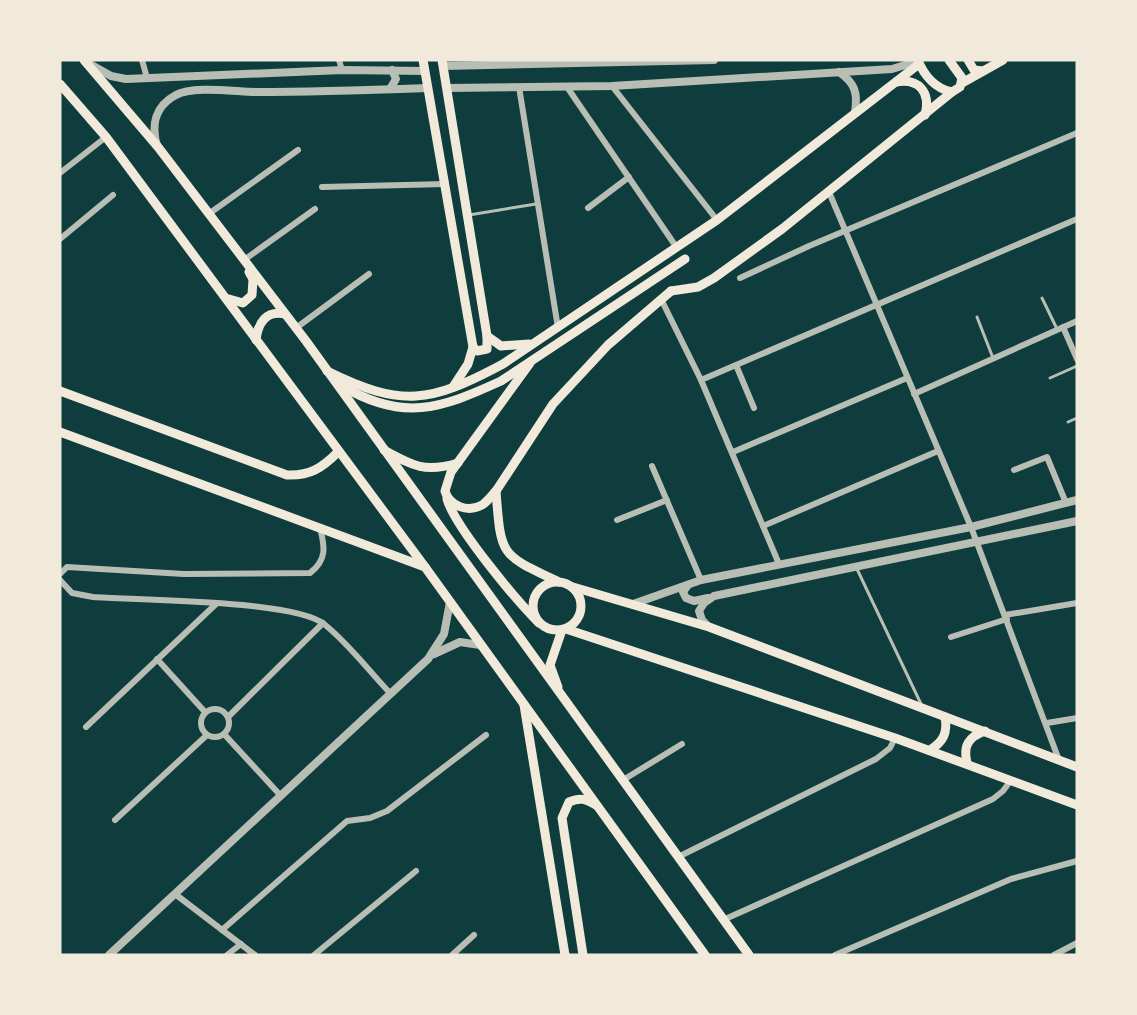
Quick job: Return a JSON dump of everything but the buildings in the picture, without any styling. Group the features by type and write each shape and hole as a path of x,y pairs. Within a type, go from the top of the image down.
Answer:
{"main road":[{"path":"84,60 158,147 296,328 748,955"},
{"path":"423,60 473,347 468,364 452,388"},
{"path":"949,60 959,73 962,83"},
{"path":"968,60 974,70 985,71"},
{"path":"447,496 457,505 468,508 484,504 496,491 553,404 608,345 671,291 698,287 714,278 829,192 957,90 962,83 1003,60"},
{"path":"327,371 382,394 407,397 452,388 503,364 677,248 717,220 918,62 937,86 952,92"},
{"path":"443,63 488,336 487,349 483,352 473,347"},
{"path":"893,83 904,81 919,84 926,92 928,103 925,115"},
{"path":"60,84 106,137 221,291 425,567 705,955"},
{"path":"337,384 377,404 415,409 469,395 501,381 598,319 685,259"},
{"path":"221,291 232,302 238,304 243,303 252,295 253,279 244,260"},
{"path":"256,340 257,329 268,315 276,312 285,314"},
{"path":"488,336 501,346 518,346 537,342"},
{"path":"532,361 451,472 446,485 447,496 455,516 506,587 538,622 551,630 564,630 895,738 1077,805"},
{"path":"60,391 287,475 303,476 315,471 338,452"},
{"path":"60,432 425,567"},
{"path":"382,449 425,469 439,468 458,462"},
{"path":"496,491 503,546 521,563 559,582 709,627 1077,767"},
{"path":"538,622 532,607 537,591 551,582 559,582"},
{"path":"558,689 550,665 564,630 579,618 582,610 579,594 573,587"},
{"path":"524,705 565,955"},
{"path":"930,750 944,737 947,727 945,717"},
{"path":"967,763 964,753 967,742 974,735 984,731"},
{"path":"583,955 562,818 569,802 584,798 596,805"}],"street":[{"path":"84,60 111,76 126,79 342,70 425,70"},
{"path":"142,60 147,78"},
{"path":"339,60 342,70"},
{"path":"443,63 714,60"},
{"path":"447,88 612,86 892,69 918,62"},
{"path":"390,89 396,79 392,70"},
{"path":"839,72 854,84 857,94 855,112"},
{"path":"612,86 717,220"},
{"path":"519,87 558,328"},
{"path":"567,87 677,248"},
{"path":"158,147 153,133 157,114 169,99 186,91 428,88"},
{"path":"741,278 844,231 1077,133"},
{"path":"60,174 106,137"},
{"path":"210,213 298,150"},
{"path":"588,208 629,177"},
{"path":"322,187 446,184"},
{"path":"829,192 971,527 1047,723 1059,760"},
{"path":"60,239 113,195"},
{"path":"244,260 315,209"},
{"path":"701,380 1077,219"},
{"path":"296,328 369,274"},
{"path":"662,299 733,452 779,564"},
{"path":"914,394 1077,321"},
{"path":"1060,328 1077,360"},
{"path":"736,365 754,408"},
{"path":"733,452 907,378"},
{"path":"763,526 938,451"},
{"path":"1014,470 1047,457 1066,503"},
{"path":"652,466 701,580"},
{"path":"617,520 667,500"},
{"path":"633,604 701,580 971,527 1077,500"},
{"path":"690,584 683,592 686,598 694,601 1077,521"},
{"path":"60,574 67,567 184,574 310,573 318,567 326,549 320,528"},
{"path":"60,580 72,593 93,597 292,611 323,623 390,693"},
{"path":"709,627 702,620 699,611 704,603 714,596"},
{"path":"428,658 444,634 450,602"},
{"path":"951,637 1006,617 1077,603"},
{"path":"87,727 216,604"},
{"path":"228,717 323,623"},
{"path":"109,955 428,658 450,644 460,642 480,645"},
{"path":"157,659 206,712"},
{"path":"214,709 222,711 228,717 229,726 224,734 216,737 207,735 201,728 201,720 206,712 214,709"},
{"path":"1047,723 1077,718"},
{"path":"224,734 281,796"},
{"path":"115,820 207,735"},
{"path":"222,930 347,821 370,818 387,811 486,735"},
{"path":"678,857 876,759 890,748 895,738"},
{"path":"623,780 682,744"},
{"path":"723,920 993,799 1011,780"},
{"path":"835,955 1011,879 1077,861"},
{"path":"315,955 416,871"},
{"path":"175,894 255,955"},
{"path":"452,955 474,935"},
{"path":"227,955 241,944"},
{"path":"1054,955 1076,946"}],"lane":[{"path":"469,215 538,204"},
{"path":"1042,298 1060,328"},
{"path":"977,318 994,358"},
{"path":"1050,378 1077,366"},
{"path":"1068,422 1077,418"},
{"path":"856,567 922,708"}]}
